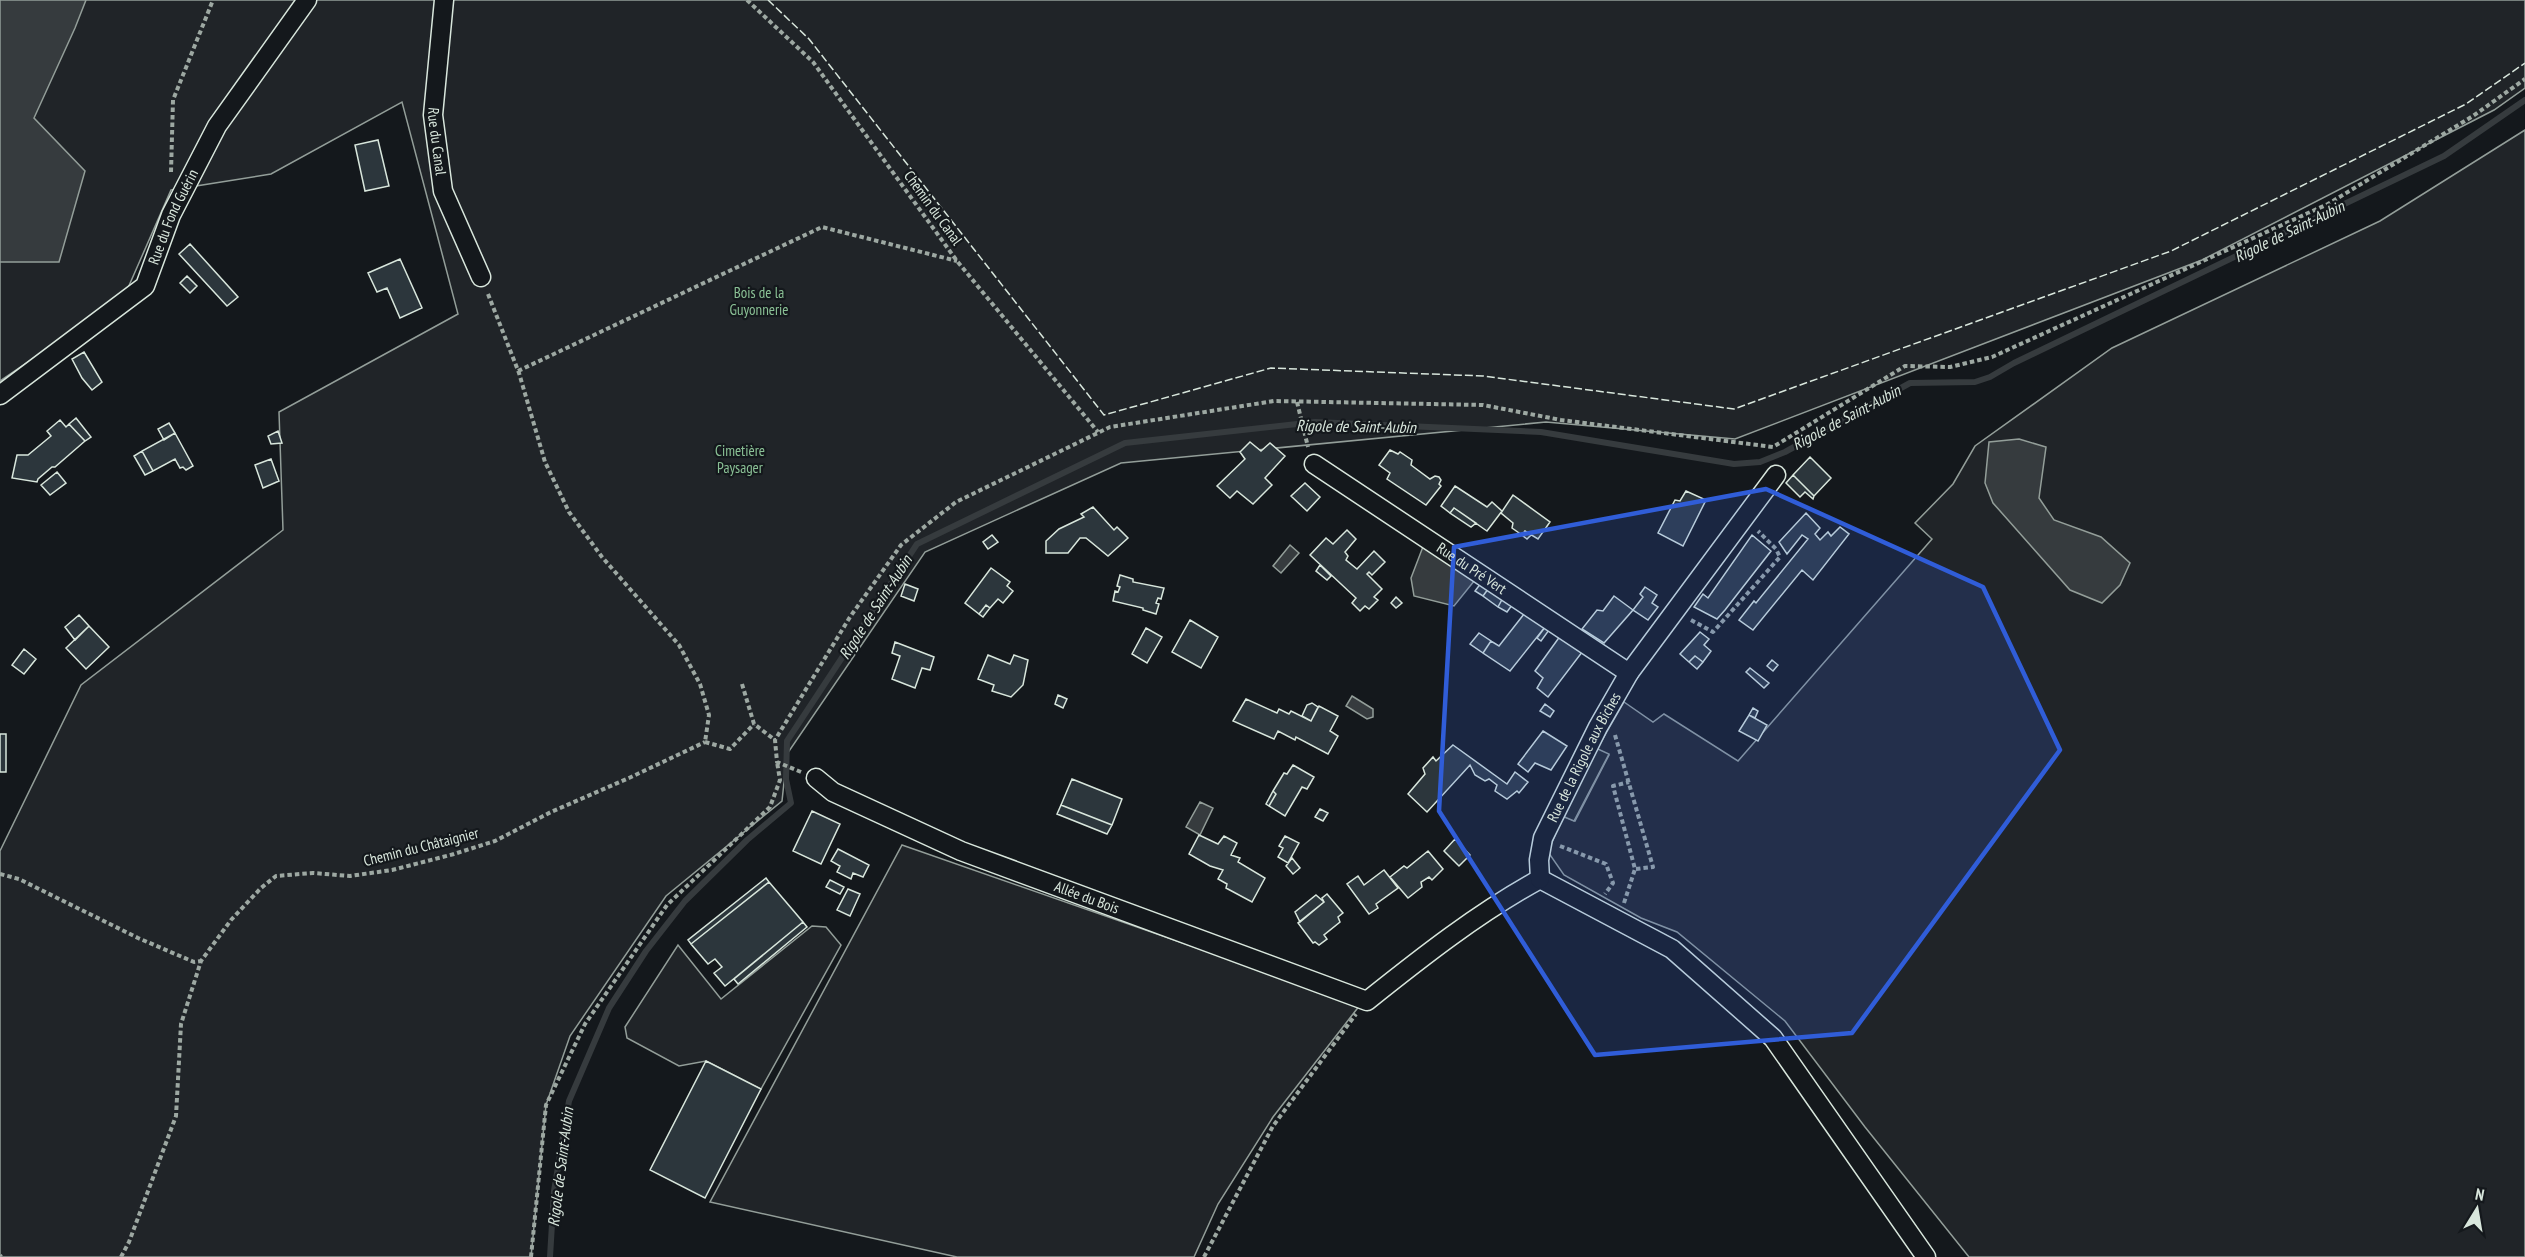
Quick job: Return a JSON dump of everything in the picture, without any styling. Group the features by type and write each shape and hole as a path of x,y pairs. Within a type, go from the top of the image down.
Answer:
{"street":[{"name":"Rue du Fond Guérin","path":"0,396 145,286 171,215 218,126 307,0"},
{"name":"Rue du Canal","path":"444,0 433,115 443,191 481,277"},
{"name":"Rue du Pré Vert","path":"1314,464 1629,673"},
{"name":"Rue de la Rigole aux Biches","path":"1540,879 1539,860 1543,838 1604,716 1629,673 1776,474"},
{"name":"Allée du Bois","path":"816,778 833,792 961,851 1367,1001"},
{"path":"1367,1001 1412,964 1504,899 1540,879 1672,949 1773,1038 1926,1257"}],"path":[{"path":"171,181 172,100 213,0"},
{"name":"Chemin du Canal","path":"747,0 813,62 957,261 1098,432"},
{"path":"774,741 850,617 901,545 956,502 1110,427 1274,401 1483,405 1561,420 1773,447 1905,366 1950,367 1992,357 2328,204 2473,116 2525,80"},
{"path":"518,371 822,227 957,261"},
{"path":"481,277 518,371 545,462 569,512 602,556 679,645 700,684 709,715 705,742 730,749 754,724"},
{"path":"1297,401 1298,414 1307,444"},
{"path":"1675,610 1713,632 1780,557 1776,549 1744,518"},
{"path":"531,1257 546,1106 585,1024 667,905 770,807 780,780 774,741 754,724 742,684"},
{"path":"1604,716 1614,730 1653,867 1635,869"},
{"name":"Chemin du Châtaignier","path":"121,1257 176,1116 181,1024 201,961 231,920 261,888 276,876 313,873 350,876 392,870 495,841 551,812 705,742"},
{"path":"1624,903 1635,869 1613,786 1629,782"},
{"path":"0,873 20,879 138,938 194,962 201,961"},
{"path":"1204,1257 1273,1126 1367,1001"}],"highlighted area":[{"path":"1766,489 1983,587 2060,750 1852,1033 1595,1055 1439,811 1454,547"}],"green space":[{"name":"Bois de la Guyonnerie","path":"0,0 2525,0 2525,88 2494,110 2202,260 1735,439 1546,422 1121,463 925,552 787,754 782,801 666,896 570,1036 546,1105 531,1257 0,1257 0,851 81,685 283,530 279,412 458,314 402,102 271,174 171,190 124,297 0,381"},
{"path":"2525,130 2525,1257 1969,1257 1865,1127 1785,1021 1677,932 1641,918 1564,875 1548,852 1563,816 1575,821 1609,755 1597,749 1624,702 1653,722 1664,714 1738,761 1932,539 1915,523 1953,484 1975,446 2112,348 2380,221"},
{"path":"902,845 1360,1005 1273,1117 1218,1204 1194,1257 957,1257 710,1202"},
{"path":"812,926 826,927 841,945 761,1089 706,1061 679,1066 627,1038 625,1027 678,945 721,999"}],"shaded area":[{"path":"0,0 86,0 34,118 85,171 59,262 0,262"},
{"path":"2019,439 2046,447 2039,498 2054,520 2101,537 2130,563 2120,585 2102,603 2070,590 1993,503 1985,483 1989,442"},
{"path":"1424,544 1479,575 1454,606 1414,596 1411,578"},
{"path":"1290,545 1299,553 1281,573 1273,566"},
{"path":"1352,696 1373,709 1373,717 1367,719 1346,706"},
{"path":"1589,745 1609,754 1574,821 1555,813"},
{"path":"1200,802 1213,808 1200,835 1186,827"}],"building":[{"path":"378,140 389,186 365,191 355,145"},
{"path":"190,244 238,297 227,306 179,254"},
{"path":"400,259 422,308 400,318 387,288 377,292 368,273"},
{"path":"187,276 197,286 190,293 180,283"},
{"path":"84,352 102,382 92,390 82,378 72,359"},
{"path":"76,418 91,437 85,441 69,424"},
{"path":"60,420 66,427 69,424 85,441 37,482 12,478 17,455 28,455 51,436 47,431"},
{"path":"169,423 175,433 164,440 158,429"},
{"path":"278,431 282,443 271,444 268,436"},
{"path":"175,433 193,466 186,470 183,467 180,468 175,459 153,471 142,451"},
{"path":"1250,442 1261,451 1270,443 1285,456 1265,478 1272,485 1253,504 1237,491 1230,498 1217,486 1245,459 1240,452"},
{"path":"1390,450 1398,454 1400,452 1412,460 1411,465 1430,479 1435,476 1441,480 1439,484 1441,486 1426,505 1387,479 1390,473 1379,465"},
{"path":"142,451 153,471 145,475 134,456"},
{"path":"1810,457 1831,478 1814,496 1793,475"},
{"path":"271,459 279,481 263,488 255,465"},
{"path":"57,472 66,483 50,495 41,485"},
{"path":"1793,475 1814,496 1813,499 1805,492 1800,497 1786,483"},
{"path":"1305,483 1320,497 1307,511 1291,496"},
{"path":"1455,486 1487,507 1492,502 1502,511 1487,531 1454,508 1450,513 1441,506"},
{"path":"1686,491 1706,500 1683,546 1658,533 1675,500 1680,501"},
{"path":"1513,495 1550,522 1538,539 1525,531 1522,535 1512,528 1513,523 1501,513"},
{"path":"1093,507 1114,530 1117,527 1128,538 1108,556 1086,538 1080,538 1068,553 1046,553 1046,541 1059,529 1084,517 1081,514"},
{"path":"1454,508 1476,523 1471,527 1450,513"},
{"path":"1806,513 1820,528 1815,534 1820,540 1828,532 1831,536 1840,527 1849,534 1813,580 1802,570 1753,630 1739,620 1754,601 1756,603 1808,539 1802,535 1787,554 1779,542"},
{"path":"1347,530 1356,539 1345,552 1348,556 1346,560 1357,569 1374,551 1385,562 1372,575 1369,572 1367,574 1382,589 1374,597 1378,600 1369,609 1365,606 1360,611 1352,603 1356,598 1310,555 1326,538 1333,544"},
{"path":"1525,531 1531,535 1527,539 1522,535"},
{"path":"992,535 998,542 988,549 983,542"},
{"path":"1752,535 1771,551 1725,610 1717,619 1694,607 1703,594 1708,598"},
{"path":"1320,565 1331,576 1327,580 1316,571"},
{"path":"991,568 1010,582 1007,586 1013,591 1003,603 998,599 990,608 986,605 979,614 965,603"},
{"path":"1120,575 1133,579 1133,582 1164,588 1161,599 1158,598 1156,603 1159,604 1156,614 1143,610 1143,608 1113,601 1115,591 1118,592 1120,587 1117,586"},
{"path":"1484,579 1491,585 1483,596 1475,591"},
{"path":"905,584 918,589 914,601 901,596"},
{"path":"1491,585 1505,594 1498,607 1483,596"},
{"path":"1645,587 1657,595 1652,603 1658,607 1648,620 1633,610 1643,597 1640,594"},
{"path":"1505,594 1515,601 1507,612 1498,607"},
{"path":"1614,596 1633,610 1604,643 1582,629 1597,610 1603,611"},
{"path":"1396,597 1402,603 1396,608 1391,603"},
{"path":"986,605 990,608 983,617 979,614"},
{"path":"1528,609 1549,622 1510,671 1483,653 1491,641 1499,646"},
{"path":"79,615 89,626 75,640 65,627"},
{"path":"1190,620 1218,637 1201,668 1172,652"},
{"path":"1548,623 1552,626 1541,641 1537,638"},
{"path":"89,626 109,647 86,669 66,648"},
{"path":"1146,628 1162,637 1147,663 1132,654"},
{"path":"1563,632 1586,647 1548,697 1537,688 1543,678 1535,671"},
{"path":"1700,632 1709,639 1704,645 1711,651 1703,662 1695,656 1689,662 1680,654"},
{"path":"1479,633 1491,641 1483,653 1470,644"},
{"path":"895,642 934,657 930,670 922,668 915,688 892,679 900,656 892,653"},
{"path":"24,649 36,659 24,674 12,665"},
{"path":"988,655 1010,664 1014,655 1028,660 1023,685 1011,697 992,691 994,685 978,679"},
{"path":"1695,656 1703,662 1697,669 1689,662"},
{"path":"1772,660 1778,665 1773,671 1767,666"},
{"path":"1750,668 1769,683 1764,688 1746,672"},
{"path":"1058,695 1067,699 1063,708 1055,704"},
{"path":"1246,699 1277,713 1279,709 1289,714 1291,711 1311,721 1319,706 1338,716 1330,731 1338,736 1328,754 1296,737 1295,740 1278,731 1274,739 1233,721"},
{"path":"1312,703 1318,707 1311,721 1302,716 1307,705"},
{"path":"1545,704 1554,711 1550,717 1540,711"},
{"path":"1753,708 1758,711 1755,718 1749,715"},
{"path":"1749,715 1767,725 1758,741 1739,731"},
{"path":"1543,731 1567,746 1551,770 1535,763 1528,772 1518,764"},
{"path":"0,734 6,734 6,772 0,772"},
{"path":"1453,745 1507,784 1515,772 1528,782 1519,793 1517,791 1507,799 1495,791 1497,785 1489,779 1485,781 1475,775 1470,765 1427,812 1408,794 1425,774 1423,768 1433,757 1436,761"},
{"path":"1293,765 1314,777 1307,789 1302,787 1285,816 1269,806 1276,794 1273,791 1284,773 1287,774"},
{"path":"1072,779 1122,799 1112,825 1061,805"},
{"path":"1273,791 1276,794 1269,806 1266,804"},
{"path":"1061,805 1112,825 1107,834 1057,814"},
{"path":"1320,809 1328,813 1323,821 1315,817"},
{"path":"812,811 840,824 821,864 793,851"},
{"path":"1199,835 1218,844 1224,836 1237,843 1231,855 1240,858 1238,862 1265,878 1252,902 1226,888 1227,884 1218,879 1223,870 1210,866 1189,854"},
{"path":"1285,836 1299,843 1288,863 1278,857 1283,848 1279,846"},
{"path":"1455,839 1470,855 1459,866 1444,851"},
{"path":"838,849 869,865 863,877 853,873 851,879 837,872 840,866 831,861"},
{"path":"1428,851 1443,869 1432,880 1429,877 1421,882 1422,887 1408,898 1390,877 1404,866 1407,868"},
{"path":"1292,858 1300,868 1293,874 1286,866"},
{"path":"1384,870 1398,888 1376,904 1378,908 1369,914 1347,884 1358,876 1364,885"},
{"path":"766,878 769,882 691,944 688,940"},
{"path":"830,880 844,887 840,894 826,887"},
{"path":"769,882 803,922 725,986 714,973 722,967 715,959 708,964 691,944"},
{"path":"848,889 860,894 850,916 837,910"},
{"path":"1327,894 1343,913 1338,917 1340,922 1324,935 1327,939 1319,945 1313,943 1298,923 1324,902 1322,898"},
{"path":"1316,895 1324,902 1300,922 1295,912"},
{"path":"803,922 807,927 738,984 734,979"},
{"path":"706,1061 761,1089 705,1198 650,1170"}],"waterway":[{"name":"Rigole de Saint-Aubin","path":"550,1257 554,1191 569,1101 609,1008 646,951 685,901 747,840 791,803 786,779 787,741 917,544 1125,443 1315,422 1541,432 1734,464 1760,462 1785,452 1910,383 1975,382 1990,377 2014,363 2444,156 2525,100"}],"fence":[{"path":"768,0 809,39 1104,415 1271,368 1483,376 1734,409 2171,251 2466,104 2525,63"}],"park label":[{"name":"Cimetière Paysager","path":"740,460"}]}
